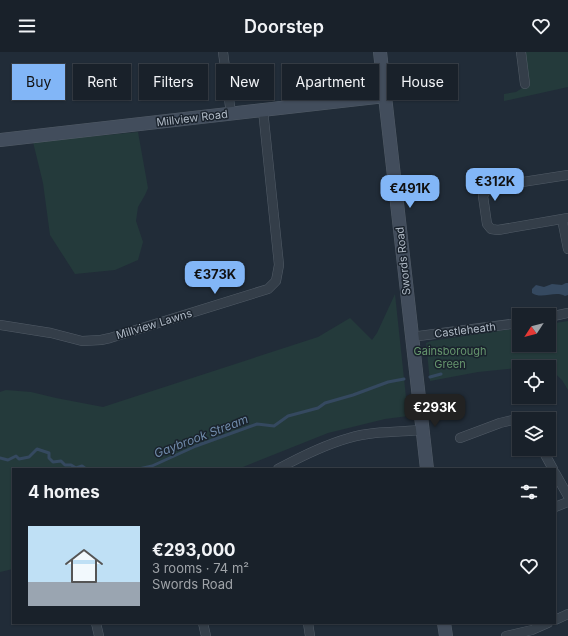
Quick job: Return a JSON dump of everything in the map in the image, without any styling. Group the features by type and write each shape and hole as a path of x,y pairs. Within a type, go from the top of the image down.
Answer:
{"main road":[{"name":"Swords Road","path":"380,52 427,468"},
{"name":"Millview Road","path":"0,140 385,96"},
{"path":"444,624 446,636"}],"street":[{"path":"223,52 231,114"},
{"path":"520,52 525,84"},
{"name":"Millview Lawns","path":"0,325 51,333 82,341 100,340 118,336 268,289 276,281 279,265 263,110"},
{"path":"568,175 490,187 486,190 483,196 490,229 498,230 565,219 568,250"},
{"path":"556,316 568,313"},
{"name":"Castleheath","path":"411,337 512,324"},
{"path":"460,438 512,420"},
{"path":"280,468 330,444 349,438 367,434 422,430"},
{"path":"546,456 552,468"},
{"path":"556,475 568,496"},
{"path":"556,507 568,502"},
{"path":"556,620 568,614"},
{"path":"96,624 99,636"},
{"path":"203,624 206,636"},
{"path":"308,624 310,636"},
{"path":"506,636 532,630 546,624"}],"green space":[{"path":"524,52 568,52 568,87 504,101 504,94 516,92 527,85"},
{"path":"138,132 148,188 138,207 136,221 143,242 138,260 115,270 75,274 50,235 43,183 33,142"},
{"path":"395,294 408,416 385,419 328,433 240,468 12,468 12,569 0,572 0,392 6,390 31,392 103,407 318,337 350,318 372,340 377,333"},
{"name":"Gainsborough Green","path":"568,321 568,390 562,380 556,374 556,360 512,360 512,368 478,372 430,381 426,343 512,329 512,352 556,352 556,323"}],"water":[{"path":"568,283 568,295 565,296 557,294 540,296 532,293 532,289 536,285 544,287 552,284 562,285"}],"waterway":[{"name":"Gaybrook Stream","path":"430,377 441,374"},
{"name":"Gaybrook Stream","path":"143,468 152,466 196,446 257,424 274,426 288,416 318,408 325,403 353,395 388,382 404,379"},
{"name":"Gaybrook Stream","path":"0,458 8,460 16,456 19,459 29,457 37,449 49,453 49,458 53,462 61,461 65,465 71,465 76,468"},
{"name":"Gaybrook Stream","path":"76,468 82,466 85,468"}]}
